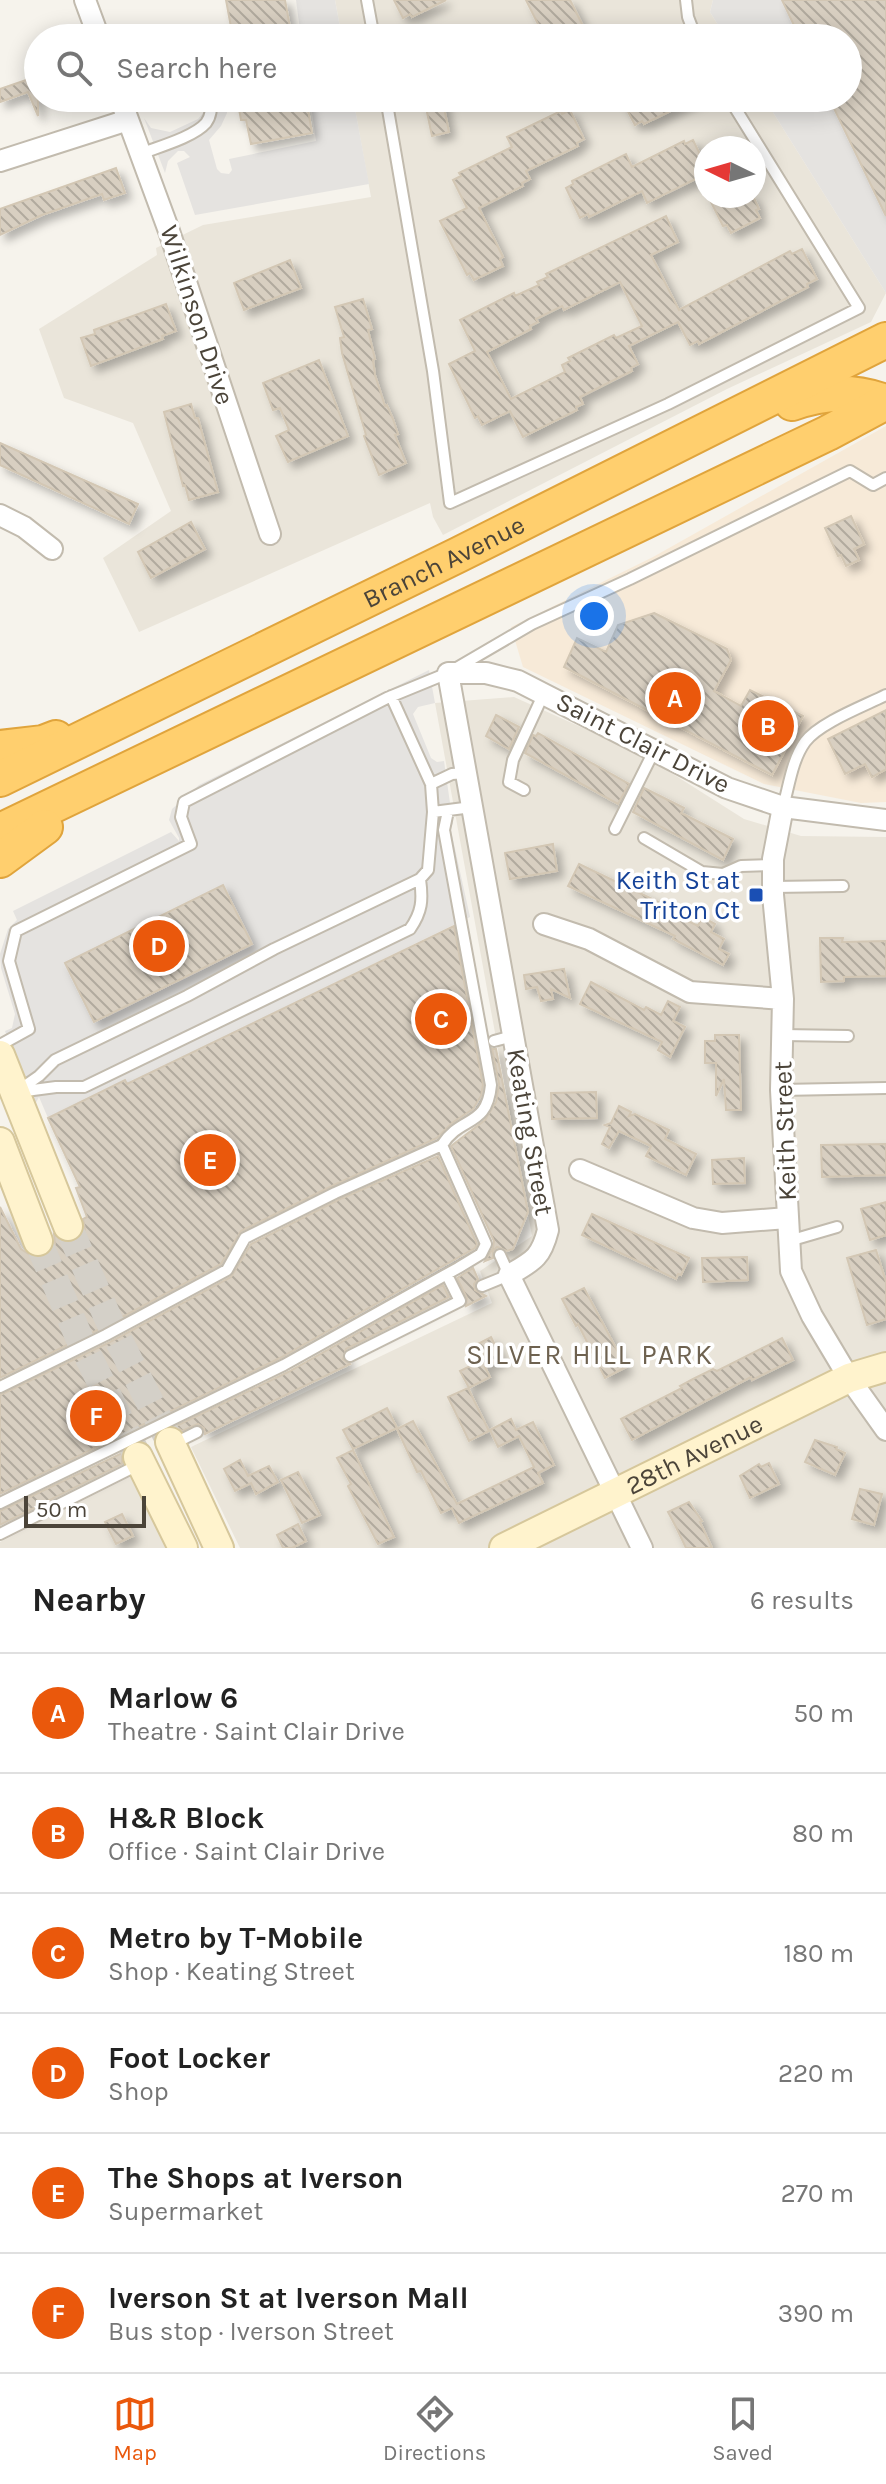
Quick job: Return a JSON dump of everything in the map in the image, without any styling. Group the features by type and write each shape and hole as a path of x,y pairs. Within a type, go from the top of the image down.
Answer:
{"highway":[{"name":"Branch Avenue","path":"0,779 886,340"},
{"path":"682,443 816,395 846,392 867,396 886,409"},
{"name":"Branch Avenue","path":"0,831 828,433 867,427 886,409"},
{"path":"0,748 43,743 172,694"},
{"path":"0,860 135,765"}],"main road":[{"path":"0,1055 68,1226"},
{"path":"0,1142 38,1241"},
{"name":"28th Avenue","path":"504,1548 849,1378 886,1367"},
{"path":"171,1443 219,1548"},
{"path":"139,1460 183,1548"}],"street":[{"path":"85,0 94,24"},
{"name":"Wilkinson Drive","path":"125,112 169,231 270,534"},
{"path":"0,161 128,120"},
{"path":"0,515 24,527 52,549"},
{"name":"Saint Clair Drive","path":"448,673 468,671 505,677 544,693 727,788 783,807 886,820"},
{"name":"Keating Street","path":"448,673 472,807 504,1039 548,1230 543,1249 533,1261 509,1275"},
{"name":"Keith Street","path":"783,807 773,865 773,887 783,999 781,1090 791,1271 800,1294 849,1378 886,1430"},
{"path":"544,924 589,939 690,992 783,999"},
{"path":"580,1170 693,1218 722,1223 787,1218"},
{"path":"509,1275 642,1548"}],"lane":[{"path":"367,0 371,24"},
{"path":"686,0 691,24"},
{"path":"140,154 205,124 211,112"},
{"path":"388,112 430,356 450,503 668,404 859,308 738,112"},
{"path":"0,1045 29,1029 9,961 16,931 191,844 181,817 184,802 391,696 448,673 532,624 659,566 850,471 873,485 886,478"},
{"path":"524,790 509,782 513,760 544,693"},
{"path":"783,807 796,761 806,741 819,729 886,695"},
{"path":"15,1093 55,1060 420,879 428,870 433,812 431,784 391,696"},
{"path":"615,829 655,749"},
{"path":"431,784 452,774 466,773"},
{"path":"433,812 472,807"},
{"path":"0,1387 227,1270 245,1238 442,1145 451,1131 475,1120 489,1104 491,1085 444,830 448,811"},
{"path":"644,838 702,872 723,874 741,866 773,865"},
{"path":"15,1093 56,1087 84,1087 410,929 419,916 423,900 420,879"},
{"path":"773,887 843,886"},
{"path":"782,1035 848,1036"},
{"path":"781,1090 886,1088"},
{"path":"0,1503 284,1365 481,1254 486,1244 442,1145"},
{"path":"789,1241 837,1227"},
{"path":"482,1286 509,1275 500,1255"},
{"path":"350,1356 460,1301 447,1275"},
{"path":"171,1443 197,1432"},
{"path":"0,1534 139,1460"}],"shaded area":[{"path":"296,0 335,0 339,24 299,24"},
{"path":"335,0 713,0 710,12 717,24 339,24"},
{"path":"713,0 783,0 794,24 717,24 710,12"},
{"path":"227,112 221,126 209,140 217,169 229,174 232,170 229,159 316,141 312,112 356,112 369,184 195,215 177,163 190,157 184,151 178,151 168,161 165,173 144,118 151,128 170,132 198,119 203,113"},
{"path":"356,112 773,112 886,293 871,322 727,389 443,535 433,517 430,503 139,632 103,558 171,511 133,423 64,398 39,329 157,255 156,248 203,225 371,197"},
{"path":"773,112 837,112 886,213 886,293"},
{"path":"886,426 886,802 861,803 764,784 523,667 511,627 653,557"},
{"path":"429,670 435,703 418,707 413,714 431,758 437,762 444,761 453,824 450,826 470,917 127,1084 125,1080 48,1118 39,1097 33,1108 5,1031 12,1028 15,1014 1,968 0,954 8,929 17,920 13,911 171,832 179,841 169,820 172,809 199,785"},
{"path":"514,697 643,755 744,819 801,836 886,837 886,1548 240,1548 191,1447 492,1303 480,1271 532,1236 435,703"},
{"path":"138,1473 172,1548 0,1548 0,1542"}],"building":[{"path":"226,0 285,0 289,24 230,24"},
{"path":"394,0 446,0 412,17 410,14 403,18"},
{"path":"526,0 570,0 582,24 538,24"},
{"path":"782,0 886,0 886,216 836,112 862,112 862,24 793,24"},
{"path":"24,81 24,93 0,102 0,89"},
{"path":"240,112 308,112 312,133 251,144 246,120 241,120"},
{"path":"427,112 445,112 449,132 432,136"},
{"path":"559,112 571,112 584,139 577,143 578,146 526,171 530,179 522,183 523,186 479,208 503,257 500,259 503,266 474,280 470,273 467,275 440,221 467,208 453,180 461,176 459,173 512,147 507,137"},
{"path":"628,112 668,112 644,124 642,121 635,125"},
{"path":"684,141 685,144 694,142 694,180 647,203 642,191 589,217 588,214 580,218 566,188 573,184 572,181 626,154 632,167"},
{"path":"116,168 125,193 104,200 102,194 42,215 0,235 0,209"},
{"path":"714,208 759,208 756,210 760,218 731,233 727,225 723,226"},
{"path":"666,216 678,242 651,255 679,310 790,251 792,254 802,249 817,279 807,284 808,287 699,344 698,341 690,345 678,322 629,346 638,364 631,368 632,371 580,397 583,404 576,407 577,410 523,437 510,411 482,425 478,416 475,418 449,364 475,351 460,320 514,293 515,296 539,285 537,282 548,277 546,274","holes":["620,282 642,326 616,338 614,335 568,358 570,361 562,365 565,372 511,399 487,352 531,329 530,326 538,322 536,319 562,306 564,310"]},
{"path":"290,260 301,288 244,310 234,283"},
{"path":"363,299 372,329 368,330 375,359 375,375 406,463 379,475 364,436 342,353 340,338 344,337 335,307"},
{"path":"166,304 176,331 162,336 163,339 91,366 81,338 95,334 94,330"},
{"path":"319,360 348,436 288,462 276,436 289,430 280,408 273,410 263,383"},
{"path":"191,404 195,418 198,418 218,492 189,500 164,412"},
{"path":"0,443 138,504 129,524 0,465"},
{"path":"851,516 864,544 854,549 859,560 846,566 825,528"},
{"path":"191,522 205,549 151,578 138,552"},
{"path":"654,613 727,649 731,660 714,691 741,706 750,690 803,716 772,775 564,667 577,638 606,652 618,625"},
{"path":"886,710 886,769 872,777 865,764 845,774 828,739"},
{"path":"496,715 519,727 509,749 486,736"},
{"path":"538,733 629,784 618,804 525,753 533,735"},
{"path":"644,788 684,808 681,813 733,839 723,860 633,812"},
{"path":"553,844 557,871 510,879 505,853"},
{"path":"579,864 673,909 671,913 698,926 702,917 715,924 711,932 724,939 719,949 729,954 723,965 673,939 675,936 568,886"},
{"path":"223,885 252,944 94,1022 65,963"},
{"path":"454,926 483,1085 473,1109 437,1138 241,1231 221,1264 0,1378 0,1207 21,1249 35,1258 51,1252 55,1244 54,1234 65,1243 74,1242 85,1229 83,1219 87,1217 76,1188 80,1187 48,1118 125,1080 127,1084"},
{"path":"820,938 843,938 842,942 886,941 886,976 844,977 844,981 821,982"},
{"path":"564,969 570,998 551,989 553,999 541,1001 537,987 526,989 524,975"},
{"path":"591,982 644,1010 646,1007 661,1015 668,1001 680,1007 673,1021 685,1027 670,1057 658,1050 662,1042 580,1004"},
{"path":"715,1035 739,1035 741,1110 726,1110 724,1079 716,1096 716,1063 705,1063 705,1041 715,1041"},
{"path":"492,1049 496,1049 528,1212 513,1249 507,1251 497,1247 493,1258 485,1261 494,1241 451,1146 485,1120 496,1102 499,1084"},
{"path":"596,1092 597,1118 552,1119 551,1093"},
{"path":"619,1106 631,1112 629,1116 635,1114 669,1130 665,1139 696,1154 686,1175 646,1156 651,1146 619,1131 609,1148 602,1144 610,1127 605,1125 611,1123"},
{"path":"886,1144 886,1175 822,1177 821,1145"},
{"path":"438,1156 477,1244 475,1248 280,1358 0,1494 0,1395 110,1342 231,1277 251,1244 338,1200"},
{"path":"744,1158 745,1183 713,1184 712,1160"},
{"path":"886,1202 886,1235 870,1240 861,1209"},
{"path":"592,1214 689,1258 681,1275 678,1274 676,1279 582,1235"},
{"path":"876,1250 886,1282 886,1319 867,1325 847,1258"},
{"path":"747,1257 748,1280 703,1282 702,1258"},
{"path":"473,1268 478,1279 474,1284 475,1290 486,1296 466,1306 467,1298 457,1278"},
{"path":"443,1285 449,1297 346,1349 343,1359 350,1364 205,1434 204,1428 198,1424 182,1431 176,1426 288,1372"},
{"path":"584,1288 626,1367 605,1378 562,1299"},
{"path":"491,1337 502,1359 485,1367 490,1377 469,1388 460,1371 481,1361 474,1346"},
{"path":"782,1338 793,1360 752,1380 751,1377 632,1440 621,1419 682,1388 680,1386 693,1379 713,1369 717,1371"},
{"path":"468,1388 489,1431 469,1441 448,1397"},
{"path":"387,1408 397,1428 353,1449 343,1430"},
{"path":"511,1419 516,1430 533,1422 554,1465 538,1473 543,1483 459,1523 452,1508 441,1513 397,1429 413,1421 457,1504 534,1467 519,1436 498,1447 490,1430"},
{"path":"815,1440 845,1453 835,1475 805,1462"},
{"path":"353,1450 394,1537 378,1544 337,1458"},
{"path":"122,1453 122,1464 0,1525 0,1511"},
{"path":"240,1460 248,1476 269,1466 278,1482 256,1494 251,1483 235,1491 224,1469"},
{"path":"769,1463 779,1484 750,1498 740,1476 759,1464 761,1467"},
{"path":"298,1472 320,1515 302,1523 281,1480"},
{"path":"860,1489 882,1494 874,1525 852,1519"},
{"path":"689,1502 702,1521 712,1548 686,1548 668,1512"},
{"path":"122,1514 133,1536 116,1544 105,1522"},
{"path":"298,1524 306,1541 292,1548 283,1548 277,1535"}],"tunnel":[{"path":"68,1226 111,1325 170,1442"},
{"path":"38,1241 81,1342 138,1457"}],"place":[{"name":"Marlow 6","path":"675,698"},
{"name":"H&R Block","path":"768,726"},
{"name":"Keith St at Triton Ct","path":"756,895"},
{"name":"Foot Locker","path":"159,946"},
{"name":"Metro by T-Mobile","path":"441,1019"},
{"name":"The Shops at Iverson","path":"210,1160"},
{"name":"Iverson St at Iverson Mall","path":"96,1416"}],"district":[{"name":"SILVER HILL PARK","path":"590,1354"}]}
